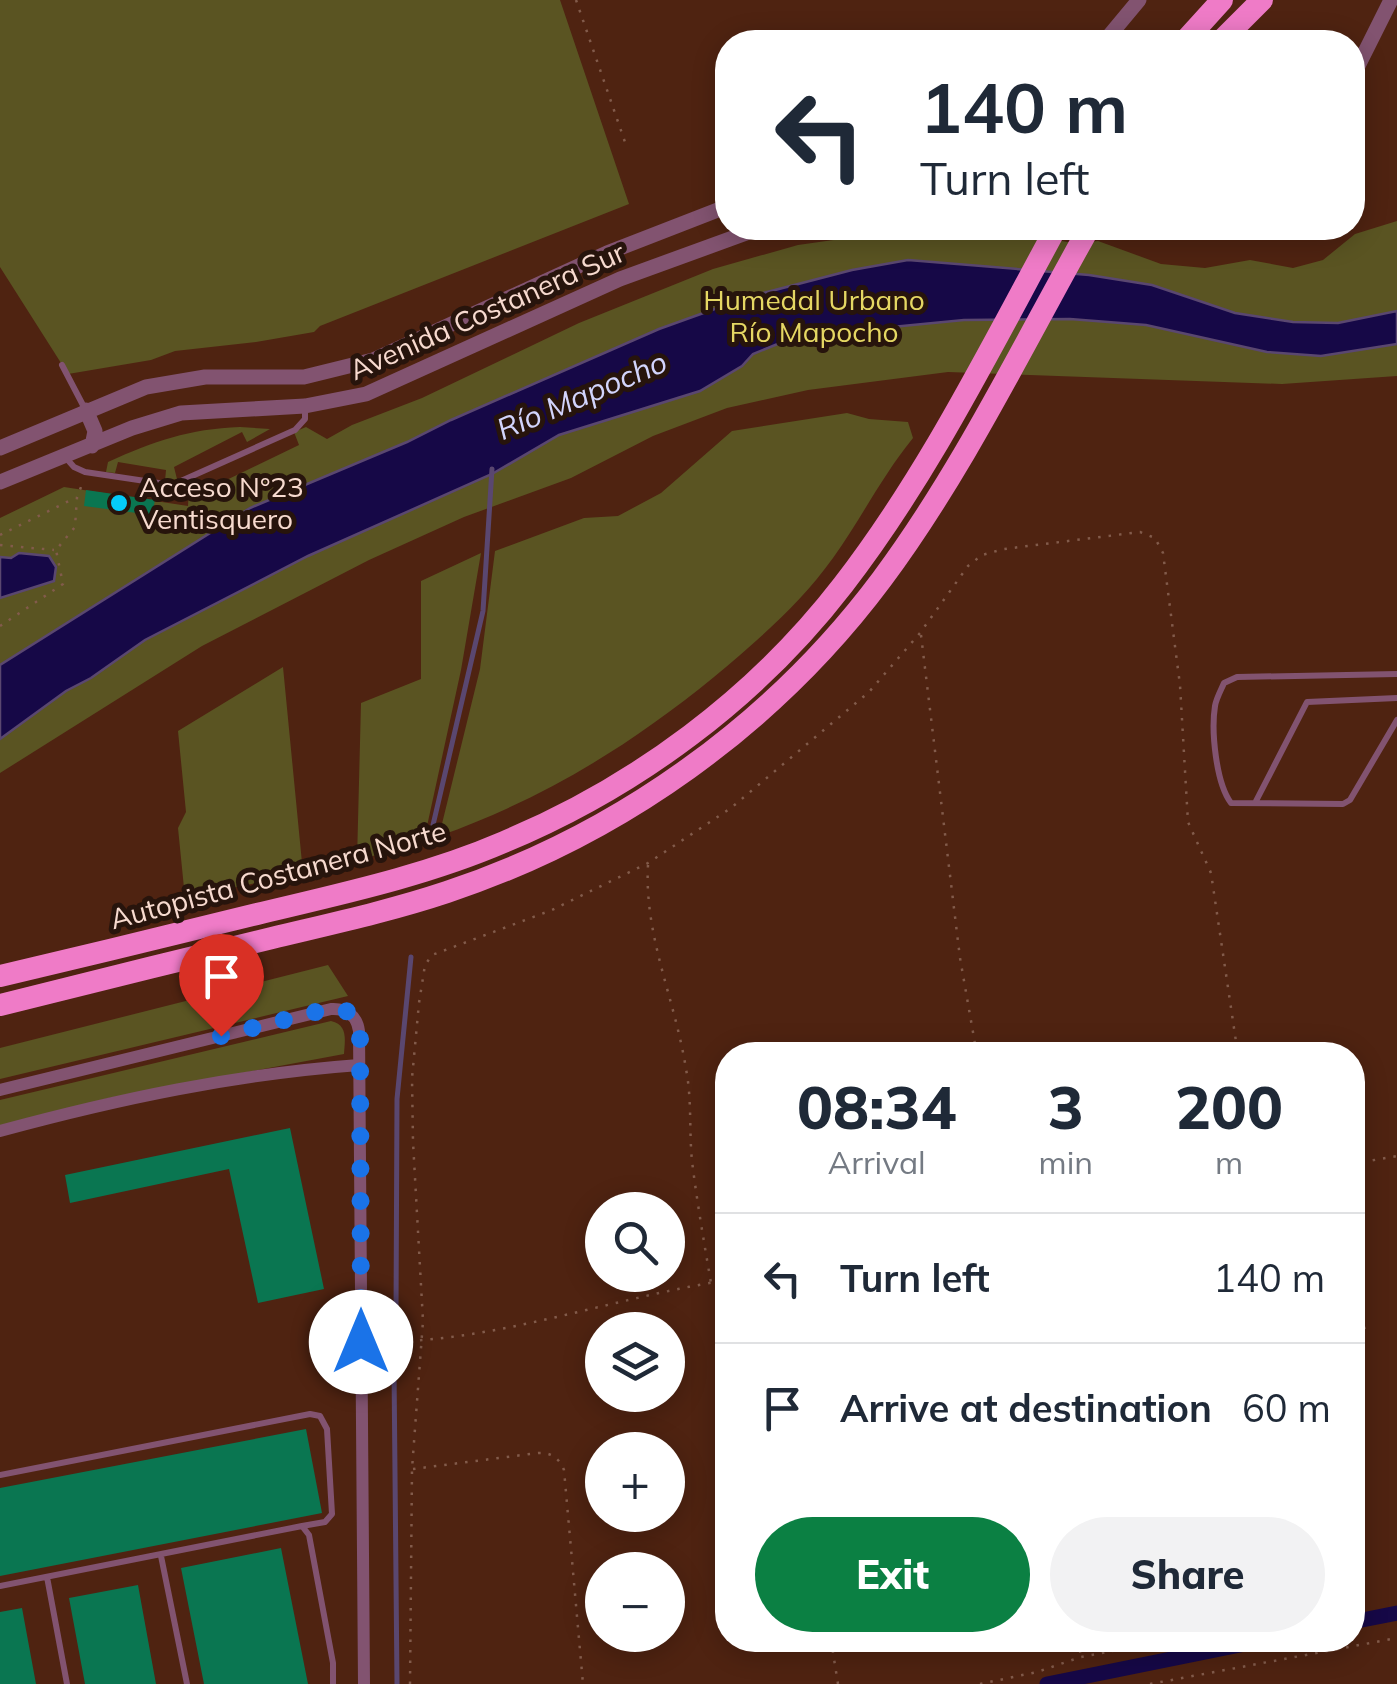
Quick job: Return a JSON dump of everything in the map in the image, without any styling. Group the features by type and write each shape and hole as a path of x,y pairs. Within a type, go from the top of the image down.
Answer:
{"highway":[{"path":"1195,30 1222,0"},
{"path":"1232,30 1262,0"},
{"name":"Autopista Costanera Norte","path":"0,976 400,878 501,844 592,800 693,733 794,644 866,554 958,408 1049,240"},
{"name":"Autopista Costanera Norte","path":"0,1005 449,892 547,852 649,796 742,726 834,638 904,549 1082,240"}],"street":[{"path":"1114,30 1140,0"},
{"path":"1365,52 1391,0"},
{"name":"Avenida Costanera Sur","path":"0,448 117,396 165,382 285,378 348,368 396,351 607,253 715,211"},
{"name":"Avenida Costanera Sur","path":"0,482 132,428 181,413 306,406 386,387 620,278 726,240"},
{"path":"86,410 96,430 92,446"},
{"path":"0,1090 331,1008 352,1014 360,1031 364,1684"},
{"path":"0,1132 86,1108 240,1076 359,1065"}],"lane":[{"path":"62,365 86,410"},
{"path":"65,457 74,468 90,473 172,485 295,430 305,420 306,406"},
{"path":"1397,674 1237,677 1224,682 1215,706 1222,792 1231,802 1343,804 1350,800 1397,720"},
{"path":"1255,803 1307,702 1397,698"},
{"path":"0,1475 310,1414 320,1416 326,1429 332,1514 325,1522 0,1586"},
{"path":"302,1526 310,1535 333,1663 332,1684"},
{"path":"162,1556 187,1684"},
{"path":"47,1577 68,1684"}],"path":[{"path":"576,0 626,145"},
{"path":"0,626 62,584 56,550 75,527 80,486 90,473"},
{"path":"0,536 77,497"},
{"path":"410,1684 412,1469 422,1341 422,1260 412,1110 417,1022 428,960 437,951 552,910 648,863 731,808 870,692 920,633 968,566 993,551 1146,533 1159,542 1180,685 1188,822 1210,873 1236,1042"},
{"path":"0,544 56,550"},
{"path":"920,633 960,958 975,1042"},
{"path":"648,863 656,948 686,1066 692,1108 692,1156 711,1283"},
{"path":"1365,1162 1397,1156"},
{"path":"361,1342 422,1341 496,1330 715,1282"},
{"path":"412,1469 538,1453 558,1460 565,1476 583,1684"},
{"path":"1365,1644 1397,1638"},
{"path":"833,1652 838,1684"},
{"path":"1080,1652 1081,1657"},
{"path":"980,1684 1107,1652"},
{"path":"1150,1684 1322,1652"}],"green space":[{"path":"0,0 560,0 629,204 320,326 314,332 175,351 151,360 68,374 0,267"},
{"name":"Humedal Urbano Río Mapocho","path":"1397,221 1397,376 1282,384 948,372 808,390 727,408 653,436 571,478 464,517 369,560 202,646 0,773 0,518 64,487 188,506 189,489 207,479 212,487 299,445 294,432 306,427 327,439 579,323 713,269 798,245 833,240 1057,240 1077,244 1098,241 1161,264 1205,268 1250,260 1293,268 1323,260 1348,240 1365,240 1365,231"},
{"path":"847,413 908,422 913,438 833,558 792,606 714,677 617,748 549,788 439,836 480,669 495,551 584,518 618,516 661,493 732,431"},
{"path":"270,429 247,442 242,432 174,467 177,479 165,481 166,470 118,462 115,473 106,472 108,462 157,442 204,430"},
{"path":"481,553 461,670 424,840 357,861 361,703 421,679 421,581"},
{"path":"283,667 303,873 185,898 178,828 186,812 178,731"},
{"path":"328,965 348,996 0,1079 0,1048"},
{"path":"331,1021 343,1029 344,1054 109,1098 0,1127 0,1100"}],"water":[{"name":"Río Mapocho","path":"908,260 1089,275 1152,285 1235,313 1293,322 1338,323 1397,311 1397,344 1321,356 1267,352 1146,325 1070,319 964,320 780,343 753,354 742,366 700,391 559,435 492,474 308,556 145,640 0,739 0,665 250,508 659,329 748,297"},
{"path":"19,553 49,556 56,567 54,581 0,598 0,557 11,558"}],"building":[{"name":"Acceso N°23 Ventisquero","path":"86,490 155,500 152,515 84,506"},
{"path":"290,1128 324,1289 258,1303 229,1169 70,1203 65,1175"},
{"path":"306,1429 322,1513 0,1576 0,1488"},
{"path":"281,1548 308,1684 204,1684 181,1568"},
{"path":"138,1585 156,1684 85,1684 69,1598"},
{"path":"22,1608 36,1684 0,1684 0,1612"}],"waterway":[{"path":"433,825 483,611 492,469"},
{"path":"396,1315 397,1099 411,957"},
{"path":"394,1368 397,1684"},
{"path":"1365,1619 1397,1613"},
{"path":"1047,1684 1206,1652"}],"place":[{"name":"Acceso N°23 Ventisquero","path":"119,503"}],"route":[{"path":"221,1036 331,1008 346,1011 356,1020 360,1031 361,1342"}]}
